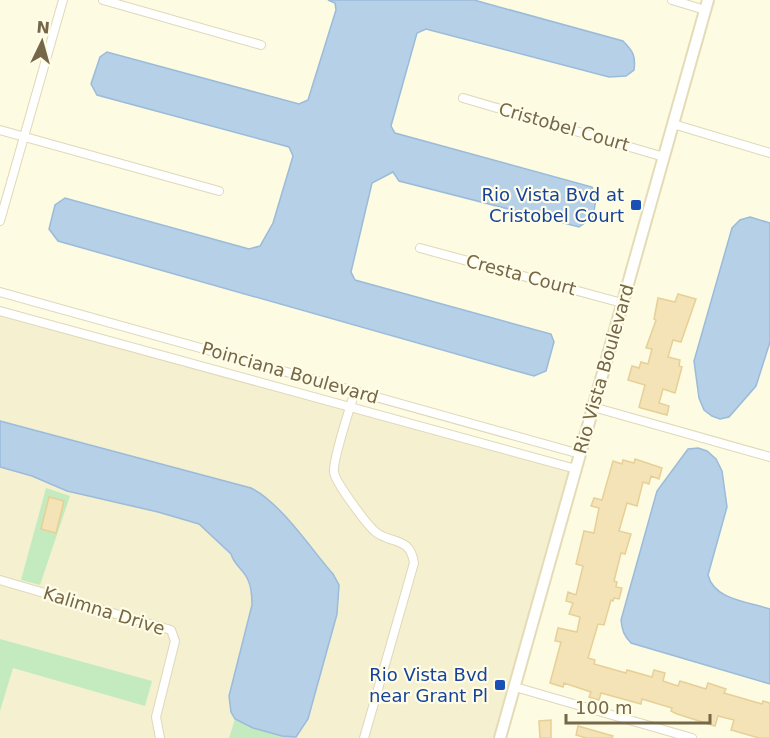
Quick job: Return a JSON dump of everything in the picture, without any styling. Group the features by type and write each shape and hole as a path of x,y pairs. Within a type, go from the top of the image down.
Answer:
{"street":[{"path":"0,221 63,0"},
{"path":"103,0 261,45"},
{"path":"672,0 707,5"},
{"name":"Rio Vista Boulevard","path":"500,738 707,5"},
{"name":"Cristobel Court","path":"463,98 664,157"},
{"path":"673,124 770,153"},
{"path":"0,130 219,191"},
{"name":"Cresta Court","path":"420,248 622,303"},
{"name":"Poinciana Boulevard","path":"0,292 580,454"},
{"name":"Poinciana Boulevard","path":"0,311 576,469"},
{"path":"160,354 165,338"},
{"path":"355,391 334,467 337,481 375,532 407,546 414,563 364,738"},
{"path":"593,407 770,457"},
{"name":"Kalimna Drive","path":"0,580 171,630 175,641 156,717 160,738"},
{"path":"515,687 692,738"}],"shaded area":[{"path":"0,311 576,469 500,738 0,738 0,467 32,476 67,491 199,524 231,555 248,580 252,605 321,665 337,614 333,574 265,497 0,421"}],"green space":[{"path":"46,488 70,496 40,585 21,580"},
{"path":"0,639 152,681 145,706 13,668 0,711"},
{"path":"235,719 282,736 298,738 229,738"}],"water":[{"path":"328,0 474,0 623,41 631,51 635,61 634,70 626,76 609,77 426,29 417,33 391,126 395,133 592,187 596,199 593,217 579,227 399,181 393,172 372,183 351,272 355,280 551,334 554,342 546,371 534,376 58,241 49,229 55,205 65,198 249,249 260,246 273,223 293,156 289,147 97,95 91,84 100,57 107,52 299,104 308,100 336,10 335,3"},
{"path":"750,217 770,223 770,342 756,386 729,417 720,419 704,410 699,398 694,361 732,228 740,220"},
{"path":"0,421 251,488 284,515 333,574 339,585 337,614 308,719 296,737 282,736 253,728 235,719 231,712 229,696 252,605 252,592 244,573 231,554 199,524 67,491 32,476 0,467"},
{"path":"698,448 707,451 716,459 722,471 727,507 708,575 717,590 725,595 770,609 770,684 631,643 623,630 621,620 657,491 688,449"}],"building":[{"path":"678,294 696,299 681,342 673,340 668,357 680,360 679,366 682,367 675,393 663,389 659,403 669,406 667,415 639,407 645,385 628,380 632,366 639,368 641,362 648,364 652,349 646,348 656,320 654,319 658,298 675,302"},
{"path":"635,459 662,468 659,479 651,476 649,484 643,482 637,506 627,503 619,531 631,534 625,554 621,553 614,581 617,582 616,587 622,588 619,599 611,600 604,625 598,624 588,658 595,660 594,664 626,673 627,670 652,677 654,670 665,673 663,681 678,686 680,681 706,689 708,683 726,689 724,693 762,704 763,701 770,703 770,738 759,738 731,730 734,720 718,716 715,726 677,714 671,711 672,708 642,699 641,704 601,693 599,700 589,697 591,692 564,683 563,687 550,683 561,642 555,641 558,628 577,632 580,617 569,614 573,603 566,601 568,592 576,595 583,566 576,564 584,531 594,533 599,508 591,506 594,498 602,500 613,461 622,464 623,460 634,463"},
{"path":"49,497 64,501 56,533 41,529"},
{"path":"551,720 551,738 540,738 539,721"},
{"path":"578,726 613,736 612,738 586,738 576,735"}],"place":[{"name":"Rio Vista Bvd at Cristobel Court","path":"636,205"},
{"name":"Rio Vista Bvd near Grant Pl","path":"500,685"}]}
